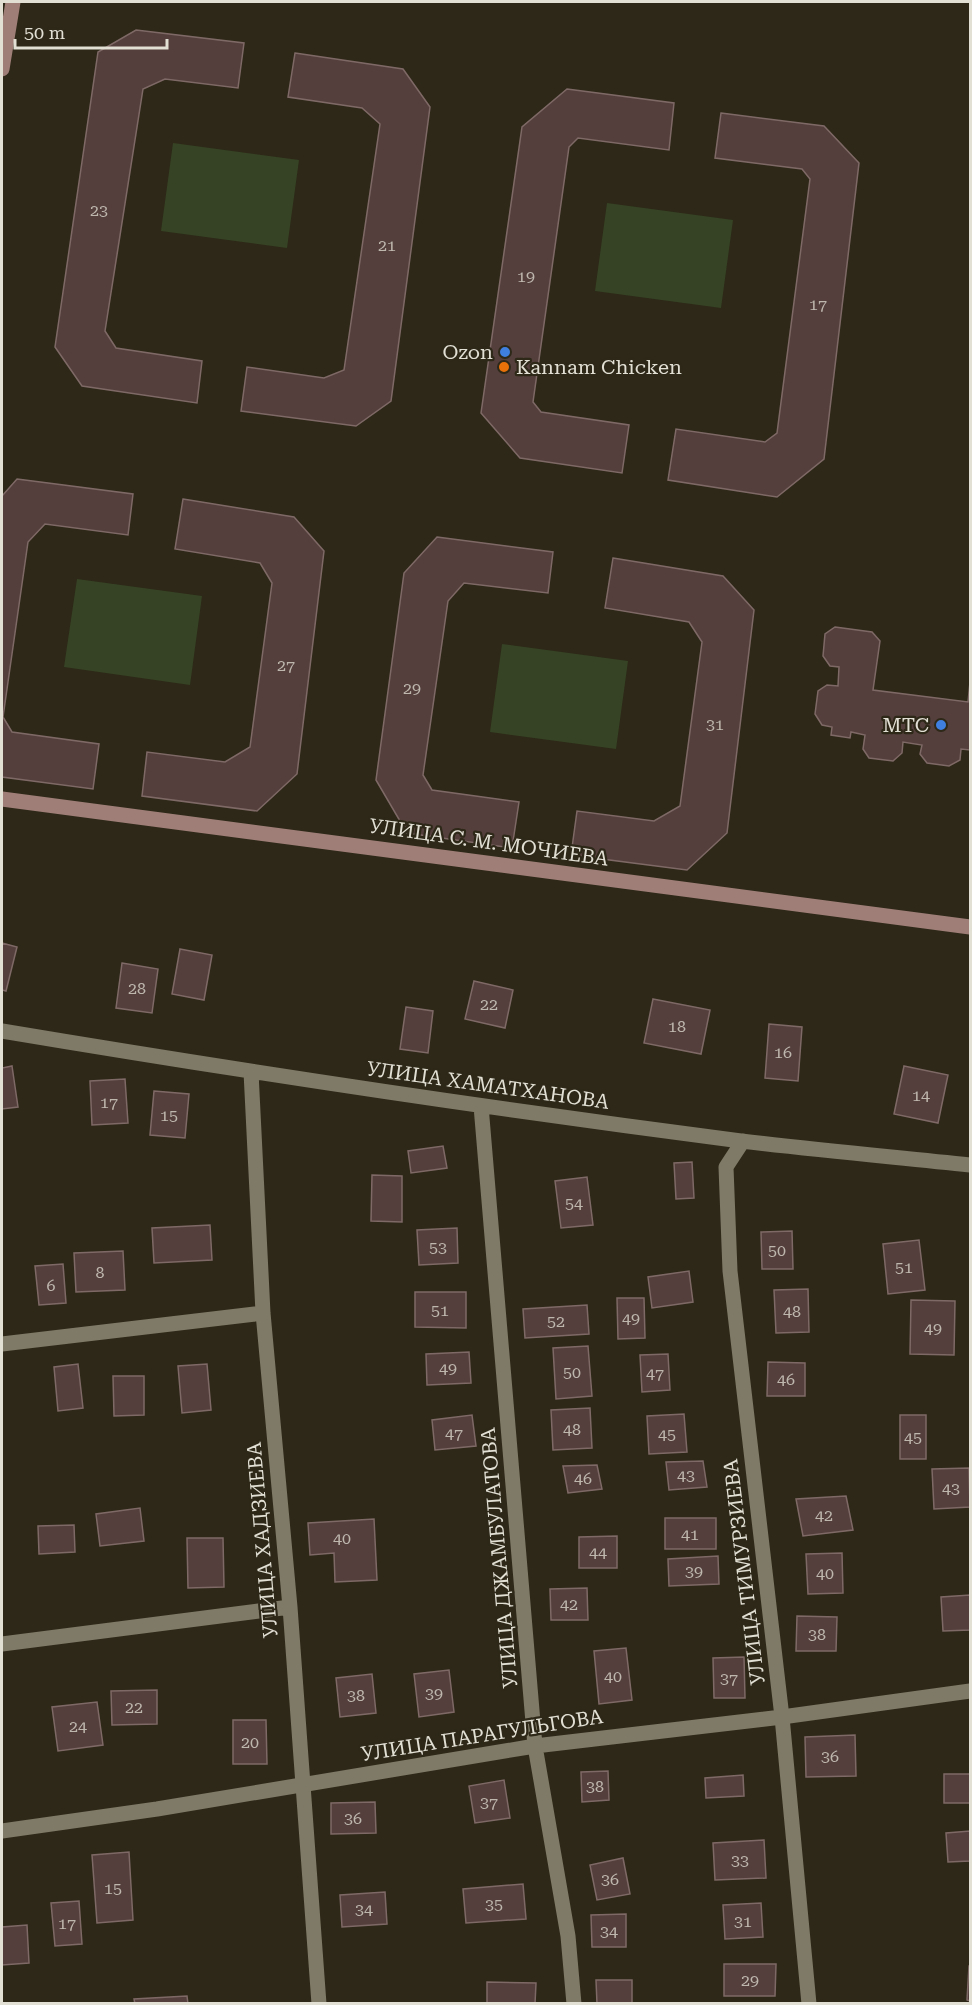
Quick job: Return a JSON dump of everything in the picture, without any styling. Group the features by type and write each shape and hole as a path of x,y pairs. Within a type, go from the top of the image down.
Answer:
{"street":[{"path":"2,69 13,2"},
{"name":"УЛИЦА С. М. МОЧИЕВА","path":"2,799 970,927"},
{"name":"УЛИЦА ХАМАТХАНОВА","path":"2,1030 251,1072 482,1106 743,1141 970,1165"},
{"name":"УЛИЦА ХАДЗИЕВА","path":"251,1072 263,1313 290,1607 319,2004"},
{"name":"УЛИЦА ДЖАМБУЛАТОВА","path":"482,1106 536,1746 568,1936 574,2004"},
{"name":"УЛИЦА ТИМУРЗИЕВА","path":"743,1141 726,1167 730,1271 782,1718 809,2004"},
{"path":"2,1344 263,1313"},
{"path":"2,1644 290,1607"},
{"name":"УЛИЦА ПАРАГУЛЬГОВА","path":"2,1831 157,1809 536,1746 782,1718 970,1691"}],"green space":[{"path":"173,143 299,160 287,248 161,231"},
{"path":"607,203 733,220 721,308 595,291"},
{"path":"77,579 202,596 190,685 64,667"},
{"path":"502,644 628,661 616,749 490,732"}],"building":[{"path":"136,30 244,43 238,88 165,79 143,89 105,331 116,348 202,361 197,403 82,386 55,347 98,52"},
{"path":"295,53 403,69 430,107 391,401 356,426 241,411 247,367 324,378 344,370 380,124 362,108 288,97"},
{"path":"567,89 674,103 669,150 578,138 569,147 533,402 541,412 629,425 622,473 520,458 481,413 522,127"},
{"path":"721,113 824,126 859,163 824,459 777,497 668,480 676,429 765,442 777,433 810,179 802,169 715,158"},
{"path":"17,479 133,494 128,535 45,524 28,542 3,717 12,732 99,744 93,789 2,777 2,496"},
{"path":"183,499 294,517 324,551 297,774 257,811 142,796 147,752 225,762 250,747 272,583 260,563 175,549"},
{"path":"437,537 553,552 548,593 464,583 448,601 423,775 432,790 519,802 512,848 407,833 376,780 404,573"},
{"path":"613,558 723,576 754,610 727,833 687,870 571,855 577,811 654,821 680,806 702,642 689,622 605,608"},
{"path":"835,627 872,632 880,641 873,690 968,702 970,682 970,750 961,749 960,760 949,766 927,763 920,754 922,745 903,742 902,753 893,761 869,758 863,749 865,735 851,732 850,738 831,735 832,727 822,725 815,714 818,691 827,685 838,686 839,667 830,666 823,656 825,634"},
{"path":"2,943 17,947 6,991 2,990"},
{"path":"180,949 212,955 204,1000 172,994"},
{"path":"122,963 158,969 152,1013 116,1008"},
{"path":"474,981 513,990 505,1028 465,1019"},
{"path":"653,999 710,1010 701,1054 644,1043"},
{"path":"406,1007 433,1011 428,1053 400,1049"},
{"path":"769,1024 802,1027 798,1081 765,1078"},
{"path":"12,1066 18,1107 2,1109 2,1068"},
{"path":"904,1066 948,1075 938,1123 894,1114"},
{"path":"125,1079 128,1123 92,1125 90,1081"},
{"path":"154,1091 189,1094 185,1138 150,1135"},
{"path":"443,1146 447,1168 411,1173 408,1151"},
{"path":"692,1162 694,1198 676,1199 674,1163"},
{"path":"372,1175 402,1176 402,1222 371,1221"},
{"path":"587,1177 593,1225 561,1228 555,1181"},
{"path":"210,1225 212,1260 154,1263 152,1228"},
{"path":"457,1228 458,1263 419,1265 417,1230"},
{"path":"792,1231 793,1269 762,1269 761,1232"},
{"path":"919,1240 925,1290 888,1294 883,1244"},
{"path":"123,1251 125,1290 76,1292 74,1253"},
{"path":"63,1264 66,1303 39,1305 35,1266"},
{"path":"689,1271 693,1302 652,1308 648,1277"},
{"path":"808,1289 809,1332 776,1333 774,1290"},
{"path":"415,1292 466,1292 466,1328 415,1327"},
{"path":"617,1298 644,1298 645,1338 618,1339"},
{"path":"911,1300 955,1301 954,1355 910,1354"},
{"path":"587,1305 589,1334 525,1338 523,1309"},
{"path":"588,1346 592,1396 556,1399 553,1348"},
{"path":"469,1352 471,1383 427,1385 426,1354"},
{"path":"668,1354 670,1390 642,1392 640,1355"},
{"path":"768,1362 805,1363 805,1396 767,1396"},
{"path":"78,1364 83,1408 58,1411 54,1367"},
{"path":"207,1364 211,1410 182,1413 178,1366"},
{"path":"113,1376 144,1376 144,1415 114,1416"},
{"path":"590,1408 592,1448 553,1450 551,1410"},
{"path":"684,1414 687,1452 649,1454 647,1416"},
{"path":"472,1415 476,1446 435,1450 432,1420"},
{"path":"900,1415 926,1415 926,1459 900,1459"},
{"path":"703,1461 707,1487 669,1490 666,1462"},
{"path":"597,1465 602,1489 568,1493 563,1466"},
{"path":"969,1468 970,1507 934,1509 932,1469"},
{"path":"846,1496 853,1530 803,1536 796,1499"},
{"path":"140,1508 144,1541 100,1546 96,1514"},
{"path":"665,1518 716,1518 716,1549 665,1549"},
{"path":"374,1519 377,1580 335,1582 334,1553 310,1555 308,1523"},
{"path":"74,1525 75,1552 39,1554 38,1526"},
{"path":"617,1536 617,1568 579,1568 579,1537"},
{"path":"187,1538 223,1538 224,1587 188,1588"},
{"path":"842,1553 843,1593 808,1594 806,1554"},
{"path":"718,1556 719,1584 669,1586 668,1559"},
{"path":"587,1588 588,1620 551,1620 550,1589"},
{"path":"970,1595 970,1630 943,1631 941,1597"},
{"path":"797,1616 837,1617 836,1651 796,1651"},
{"path":"626,1648 632,1700 599,1704 594,1651"},
{"path":"744,1657 745,1698 714,1698 713,1658"},
{"path":"449,1670 454,1712 419,1717 414,1674"},
{"path":"372,1674 376,1713 340,1717 336,1678"},
{"path":"157,1690 157,1724 112,1725 111,1691"},
{"path":"97,1702 103,1745 58,1751 52,1707"},
{"path":"233,1720 266,1720 267,1764 233,1764"},
{"path":"855,1735 856,1776 806,1777 805,1737"},
{"path":"608,1771 609,1800 582,1802 581,1772"},
{"path":"944,1774 970,1774 970,1803 944,1803"},
{"path":"743,1775 744,1796 706,1798 705,1778"},
{"path":"504,1780 510,1818 475,1823 469,1786"},
{"path":"375,1802 376,1833 331,1834 331,1803"},
{"path":"970,1831 970,1861 948,1862 946,1833"},
{"path":"764,1840 766,1878 715,1880 713,1843"},
{"path":"129,1852 133,1920 97,1923 92,1855"},
{"path":"623,1858 630,1894 597,1900 590,1865"},
{"path":"523,1884 526,1919 466,1923 463,1889"},
{"path":"385,1892 387,1924 342,1927 340,1895"},
{"path":"79,1901 82,1944 55,1946 51,1903"},
{"path":"761,1903 763,1937 725,1939 723,1905"},
{"path":"626,1914 626,1947 592,1947 591,1915"},
{"path":"27,1925 29,1963 2,1965 2,1927"},
{"path":"724,1964 776,1964 775,1996 724,1996"},
{"path":"970,1966 970,2001 967,2000"},
{"path":"596,1980 632,1980 632,2004 597,2004"},
{"path":"487,1982 536,1983 535,2004 487,2004"},
{"path":"187,1996 188,2004 135,2004 134,1999"}],"place":[{"name":"Ozon","path":"505,352"},
{"name":"Kannam Chicken","path":"504,367"},
{"name":"МТС","path":"941,725"}]}
